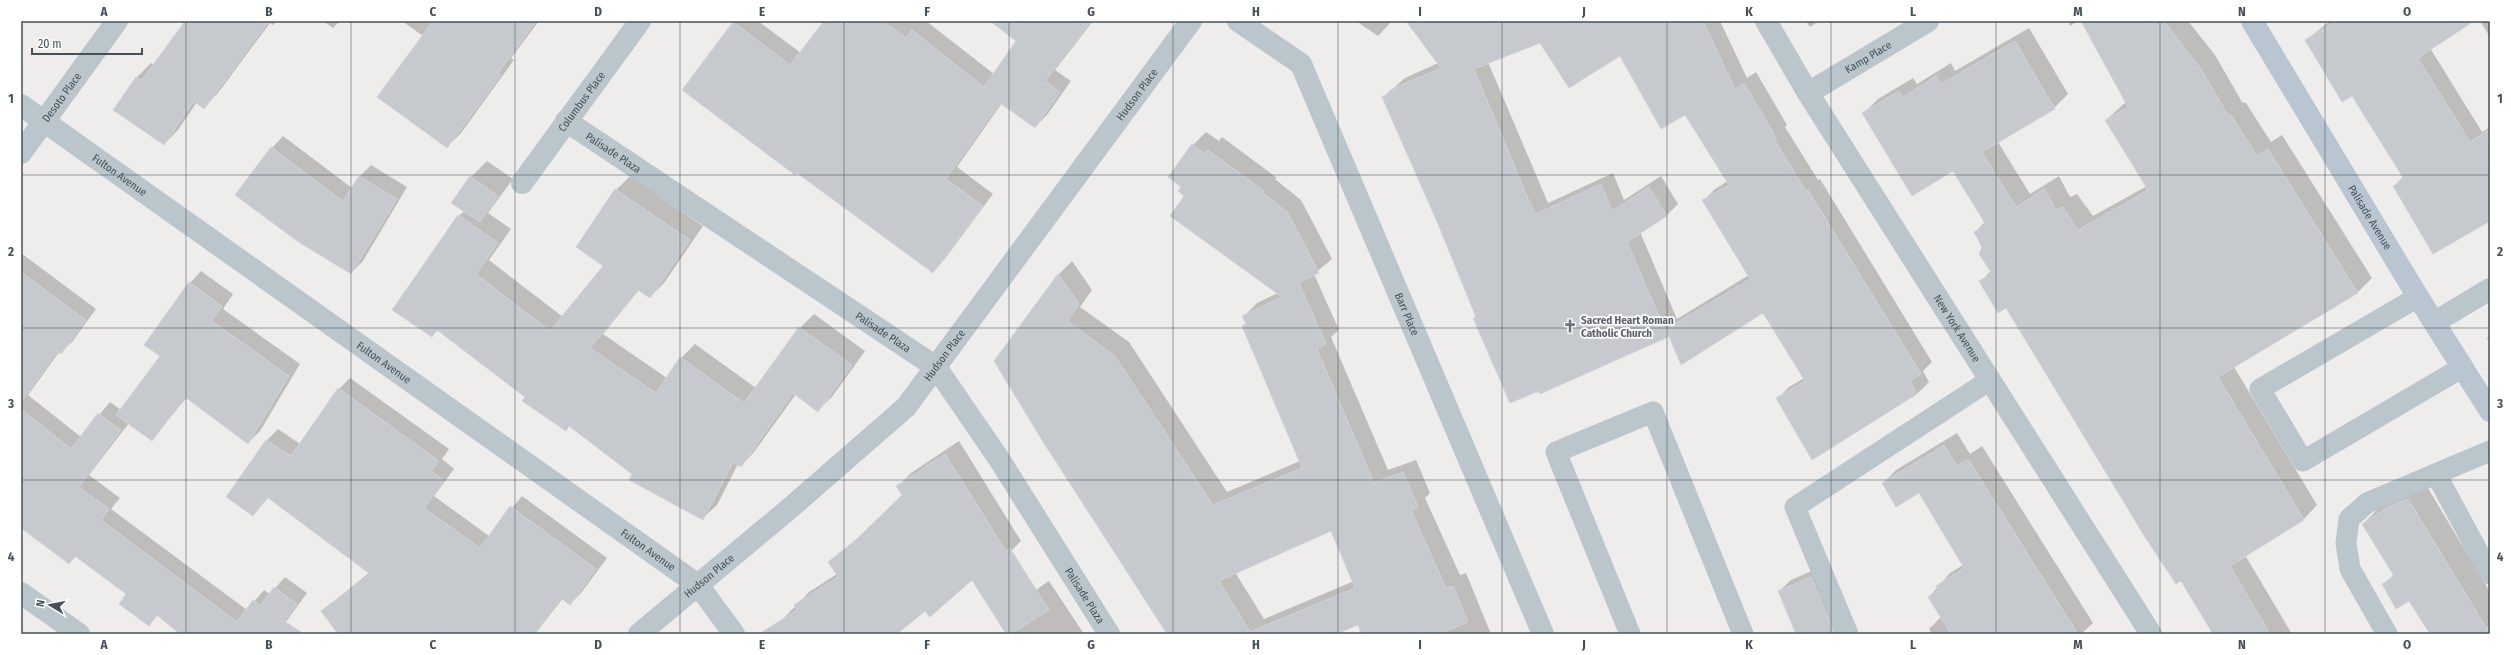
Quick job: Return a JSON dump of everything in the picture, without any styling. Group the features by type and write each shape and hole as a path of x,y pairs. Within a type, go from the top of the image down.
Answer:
{"main road":[{"name":"Palisade Avenue","path":"2255,22 2418,297 2490,411"}],"street":[{"name":"Desoto Place","path":"21,153 117,21"},
{"name":"Columbus Place","path":"522,183 640,21"},
{"name":"Hudson Place","path":"639,634 906,407 1191,21"},
{"name":"Barr Place","path":"1238,21 1301,64 1543,634"},
{"name":"New York Avenue","path":"1766,21 1808,93 2151,634"},
{"name":"Kamp Place","path":"1808,93 1928,21"},
{"name":"Fulton Avenue","path":"21,105 698,585 734,634"},
{"name":"Palisade Plaza","path":"566,121 936,367 999,459 1109,634"},
{"path":"2435,322 2490,289"},
{"path":"21,593 80,634"}],"lane":[{"path":"2418,297 2260,389 2303,461 2463,367"},
{"path":"1848,634 1795,507 1990,380"},
{"path":"1630,634 1556,452 1653,412 1743,634"},
{"path":"2387,634 2350,570 2346,543 2349,520 2367,503 2490,451"},
{"path":"2436,474 2490,574"}],"building":[{"path":"185,21 269,21 204,109 194,101 164,145 113,110 136,77 142,80"},
{"path":"433,21 536,21 498,73 501,75 447,148 377,97"},
{"path":"824,21 883,21 906,38 912,30 984,87 1016,41 990,21 1091,21 1045,81 1060,92 1035,128 1000,103 946,179 983,206 933,273 797,173 795,175 682,90 733,22 790,65"},
{"path":"1406,21 1703,21 1735,89 1744,83 1776,137 1774,139 1806,191 1808,190 1921,374 1910,381 1917,394 1812,460 1776,398 1805,381 1763,313 1681,365 1666,329 1750,279 1702,200 1729,185 1685,115 1661,129 1620,56 1569,88 1540,43 1474,69 1529,201 1536,214 1601,184 1612,211 1649,187 1667,216 1627,242 1668,337 1540,394 1539,391 1510,403 1473,318 1476,317 1438,224 1382,97 1393,91 1392,89 1441,68"},
{"path":"2081,21 2164,21 2201,69 2228,115 2232,116 2257,156 2268,149 2358,293 2218,377 2304,520 2230,566 2270,634 2213,634 2181,581 2176,584 2145,537 2006,308 1998,313 1979,281 1992,274 1979,254 1982,247 1974,232 1986,225 1953,171 1912,196 1862,113 1899,91 1903,97 1936,76 1941,84 2015,41 2055,109 1982,152 2016,207 2044,189 2056,210 2063,207 2078,230 2148,190 2105,120 2128,107"},
{"path":"2336,21 2474,21 2418,58 2470,142 2490,129 2490,221 2433,254 2393,186 2404,179 2352,96 2342,102 2305,40"},
{"path":"1192,144 1205,154 1208,150 1264,191 1263,193 1288,213 1319,273 1299,283 1326,344 1317,349 1374,483 1403,472 1418,507 1411,510 1446,588 1453,586 1468,622 1438,634 1361,634 1358,625 1336,634 1167,634 1040,437 994,361 1058,274 1079,304 1067,321 1115,356 1213,505 1302,468 1242,326 1246,324 1242,316 1282,297 1170,216 1184,196 1178,191 1181,187 1168,177","holes":["1331,531 1355,588 1250,632 1219,581"]},
{"path":"271,147 343,201 359,176 397,199 351,274 297,241 235,195"},
{"path":"470,176 498,196 480,222 451,203"},
{"path":"615,189 690,240 650,298 638,290 590,348 656,393 680,357 744,403 799,327 852,365 818,412 793,393 741,467 733,462 703,520 629,480 632,474 569,426 566,431 522,401 525,397 437,330 432,337 392,310 458,215 498,243 476,274 550,331 603,266 576,247"},
{"path":"21,272 86,320 61,354 58,351 21,402"},
{"path":"189,282 222,306 212,321 289,376 248,444 185,397 152,441 116,415 160,356 144,345"},
{"path":"338,388 439,461 431,471 444,480 424,508 480,548 510,506 596,569 570,605 561,598 534,634 338,634 321,611 370,574 267,497 253,516 226,497 266,440 291,456"},
{"path":"21,409 71,449 98,413 121,430 79,487 109,509 101,520 237,622 253,600 260,606 274,587 297,604 284,621 304,634 180,634 157,615 149,626 119,604 126,594 75,556 69,564 21,528"},
{"path":"1944,445 1957,466 1968,459 2078,634 1951,634 1928,597 1938,590 1936,586 1964,568 1919,493 1896,507 1882,483"},
{"path":"945,454 1006,551 1010,548 1049,610 1011,634 1006,634 972,580 930,617 925,611 897,634 759,634 797,610 794,605 838,577 828,562 857,539 902,495 896,486"},
{"path":"2408,499 2490,634 2430,634 2409,601 2396,609 2382,584 2394,576 2362,524 2388,507"},
{"path":"1811,577 1835,634 1796,634 1778,591"}],"place":[{"name":"Sacred Heart Roman Catholic Church","path":"1570,326"}]}
